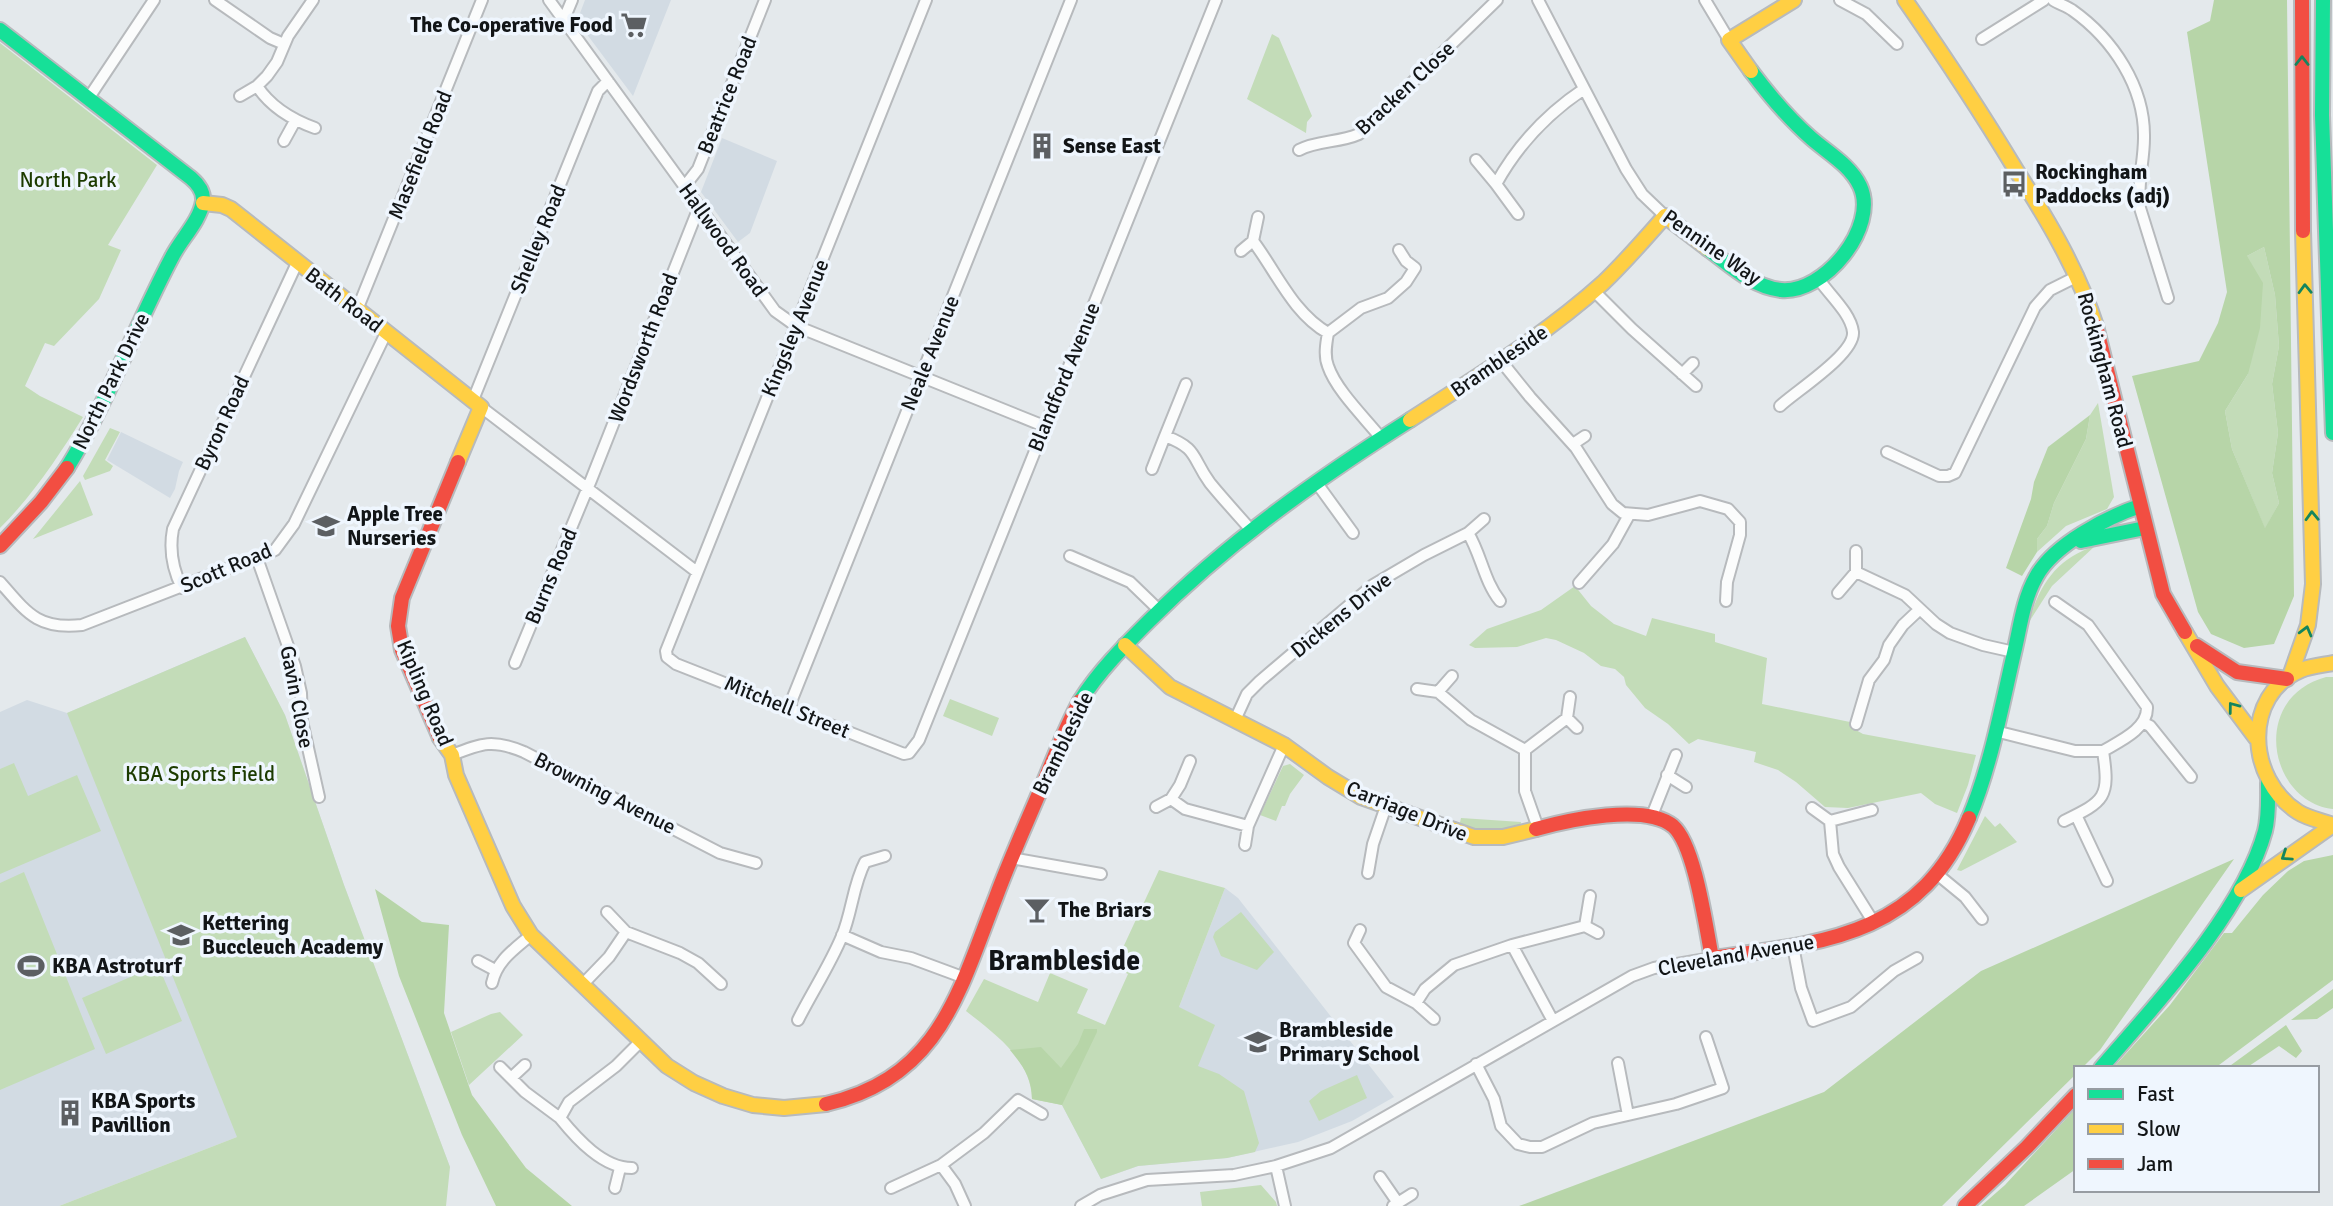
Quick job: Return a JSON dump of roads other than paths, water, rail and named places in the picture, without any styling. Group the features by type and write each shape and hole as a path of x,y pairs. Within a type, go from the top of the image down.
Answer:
{"main road":[{"path":"1794,0 1728,40 1751,74 1777,105 1853,173 1862,190 1864,205 1861,224 1833,270 1820,281"},
{"path":"2302,0 2303,227 2314,584 2308,625 2289,678 2265,707 2256,738 2261,767 2275,794 2293,811 2308,820 2333,825"},
{"path":"2323,0 2322,115 2333,433"},
{"name":"Rockingham Road","path":"1909,4 1998,139 2078,276 2100,338 2163,594 2217,686 2256,738"},
{"path":"0,30 197,184 203,195 203,203"},
{"name":"Bath Road","path":"203,203 231,209 477,404"},
{"name":"North Park Drive","path":"0,546 45,498 76,454 96,418 172,256 203,203"},
{"name":"Pennine Way","path":"1665,216 1751,280 1772,288 1794,290 1820,281"},
{"name":"Brambleside","path":"531,935 667,1066 689,1082 729,1100 779,1109 834,1101 877,1084 898,1071 938,1034 955,1006 1011,858 1074,712 1092,683 1125,645 1159,610 1251,530 1381,438 1544,332 1595,292 1623,266 1665,216"},
{"name":"Kipling Road","path":"477,404 402,598 398,626 402,650 438,734 452,755 456,775 508,894 531,935"},
{"name":"Cleveland Avenue","path":"1712,958 1833,938 1874,923 1907,903 1937,874 1952,853 1973,810 2026,603 2037,574 2069,543 2131,508 2140,506"},
{"path":"2069,543 2145,528"},
{"name":"Rockingham Road","path":"2188,640 2227,668 2237,672 2289,678"},
{"name":"Carriage Drive","path":"1125,645 1170,687 1284,745 1360,797 1478,839 1510,836 1594,816 1666,821 1679,833 1688,851 1712,958"},
{"path":"2289,678 2311,666 2333,663"},
{"path":"2103,1066 2189,962 2241,890 2265,831 2268,783"},
{"path":"2241,890 2333,825"},
{"path":"1965,1206 2028,1147 2074,1097"}],"street":[{"path":"89,99 154,0"},
{"path":"215,0 270,37 286,40"},
{"path":"240,96 257,86 277,62 286,40 313,0"},
{"name":"Masefield Road","path":"357,310 482,0"},
{"name":"Hallwood Road","path":"549,0 775,311 796,326 1044,426"},
{"path":"561,17 567,12 572,0"},
{"name":"Beatrice Road","path":"684,187 698,169 765,0"},
{"name":"Kingsley Avenue","path":"667,657 667,645 926,0"},
{"name":"Neale Avenue","path":"789,707 1071,0"},
{"name":"Blandford Avenue","path":"909,753 919,740 1216,0"},
{"name":"Bracken Close","path":"1298,150 1311,144 1347,139 1359,134 1497,0"},
{"name":"Pennine Way","path":"1538,0 1626,169 1643,194 1665,216"},
{"path":"1705,0 1728,40"},
{"path":"1840,0 1866,14 1897,44"},
{"path":"1982,39 2044,0"},
{"path":"2053,0 2074,12 2111,47 2136,92 2143,113 2144,139 2138,192 2140,208 2168,299"},
{"name":"Shelley Road","path":"477,404 598,90 608,81"},
{"path":"257,86 262,94 295,121 315,128"},
{"path":"1496,184 1514,156 1548,116 1584,89"},
{"path":"284,141 295,121"},
{"path":"1476,160 1518,214"},
{"name":"Wordsworth Road","path":"587,490 699,207"},
{"path":"1241,251 1253,241 1258,217"},
{"path":"1253,241 1300,310 1311,323 1328,333"},
{"path":"1381,438 1331,373 1327,365 1326,350 1328,333 1361,308 1388,298 1420,270 1406,261 1399,250"},
{"name":"Byron Road","path":"182,588 172,561 173,529 297,263"},
{"path":"1886,452 1930,473 1948,476 1955,473 2035,307 2050,290 2078,276"},
{"path":"1780,405 1838,356 1849,345 1853,334 1851,323 1820,281"},
{"path":"1595,292 1696,386"},
{"name":"Scott Road","path":"0,582 28,612 43,622 61,627 82,625 275,550 294,524 386,333"},
{"path":"1502,361 1530,397 1573,444 1612,504 1629,515 1664,512 1700,501 1728,509 1740,522 1740,535 1727,582 1726,601"},
{"path":"1682,374 1693,363"},
{"path":"1152,469 1186,384"},
{"name":"Bath Road","path":"477,404 696,572"},
{"path":"1165,436 1189,448 1210,482 1251,530"},
{"path":"1573,444 1585,436"},
{"path":"1316,482 1353,533"},
{"name":"Burns Road","path":"515,663 587,490"},
{"path":"1579,583 1613,544 1629,515"},
{"name":"Dickens Drive","path":"1235,720 1247,694 1260,681 1373,586 1424,555 1468,533 1484,519"},
{"path":"1468,533 1500,601"},
{"path":"1838,593 1856,572 1856,551"},
{"path":"1070,556 1130,582 1159,610"},
{"name":"Gavin Close","path":"257,558 295,666 301,694 302,721 319,797"},
{"path":"1856,572 1905,595 1950,633 1983,645 2014,652"},
{"path":"1995,731 2074,751 2103,751 2125,738 2147,718 2147,707 2138,691 2088,625 2055,602"},
{"path":"1856,724 1869,680 1884,660 1889,645 1903,625 1920,609"},
{"name":"Mitchell Street","path":"667,657 676,664 898,752 909,753"},
{"path":"1438,692 1452,676"},
{"path":"1417,689 1438,692 1471,720 1525,750"},
{"path":"1525,750 1567,718 1570,697"},
{"path":"1567,718 1577,728"},
{"path":"2144,723 2150,726 2191,777"},
{"name":"Browning Avenue","path":"452,755 483,744 504,743 720,853 756,863"},
{"path":"1245,845 1248,826 1284,745"},
{"path":"1525,750 1525,791 1538,828"},
{"path":"2064,821 2095,804 2107,787 2103,751"},
{"path":"1651,818 1676,755"},
{"path":"1156,807 1171,799 1180,786 1190,761"},
{"path":"1667,775 1686,787"},
{"path":"1171,799 1185,809 1248,826"},
{"path":"1368,873 1373,844 1386,806"},
{"path":"1812,808 1830,821 1833,853 1839,867 1874,923"},
{"path":"1830,821 1872,810"},
{"path":"2076,815 2107,881"},
{"path":"798,1020 842,935 855,896 858,875 865,862 885,856"},
{"path":"1011,858 1101,874"},
{"path":"1937,874 1965,897 1982,919"},
{"path":"1585,926 1590,896"},
{"path":"607,912 626,932 680,953 698,963 720,984"},
{"path":"1416,1003 1425,989 1454,965 1512,945 1585,926 1598,933"},
{"path":"1360,930 1354,943 1386,987 1416,1003 1434,1019"},
{"path":"583,984 626,932"},
{"path":"492,983 495,970 507,955 531,935"},
{"path":"842,935 881,952 911,958 965,978"},
{"path":"1512,945 1553,1021"},
{"path":"1793,946 1801,988 1812,1021 1851,1007 1887,976 1917,958"},
{"name":"Cleveland Avenue","path":"1081,1206 1100,1195 1147,1180 1214,1178 1276,1166 1331,1148 1632,976 1654,968 1712,958"},
{"path":"478,961 495,970"},
{"path":"1476,1064 1494,1099 1501,1126 1518,1144 1542,1147 1593,1123 1676,1104 1723,1088 1706,1037"},
{"path":"560,1118 569,1102 616,1066 641,1041"},
{"path":"1618,1063 1628,1115"},
{"path":"511,1078 525,1065"},
{"path":"500,1067 604,1160 620,1168 632,1168"},
{"path":"891,1188 942,1165 990,1128 1021,1095 1042,1114"},
{"path":"942,1165 956,1184 965,1206"},
{"path":"1276,1166 1284,1206"},
{"path":"615,1188 620,1168"},
{"path":"1380,1177 1395,1204 1412,1194"}],"place":[{"name":"The Co-operative Food","path":"634,25"},
{"name":"Sense East","path":"1042,146"},
{"name":"Rockingham Paddocks (adj)","path":"2014,184"},
{"name":"Apple Tree Nurseries","path":"326,526"},
{"name":"The Briars","path":"1037,910"},
{"name":"Kettering Buccleuch Academy","path":"181,935"},
{"name":"KBA Astroturf","path":"31,966"},
{"name":"Brambleside Primary School","path":"1258,1042"},
{"name":"KBA Sports Pavillion","path":"70,1113"}],"district":[{"name":"Brambleside","path":"1064,961"}],"park label":[{"name":"North Park","path":"68,180"},
{"name":"KBA Sports Field","path":"200,774"}]}
